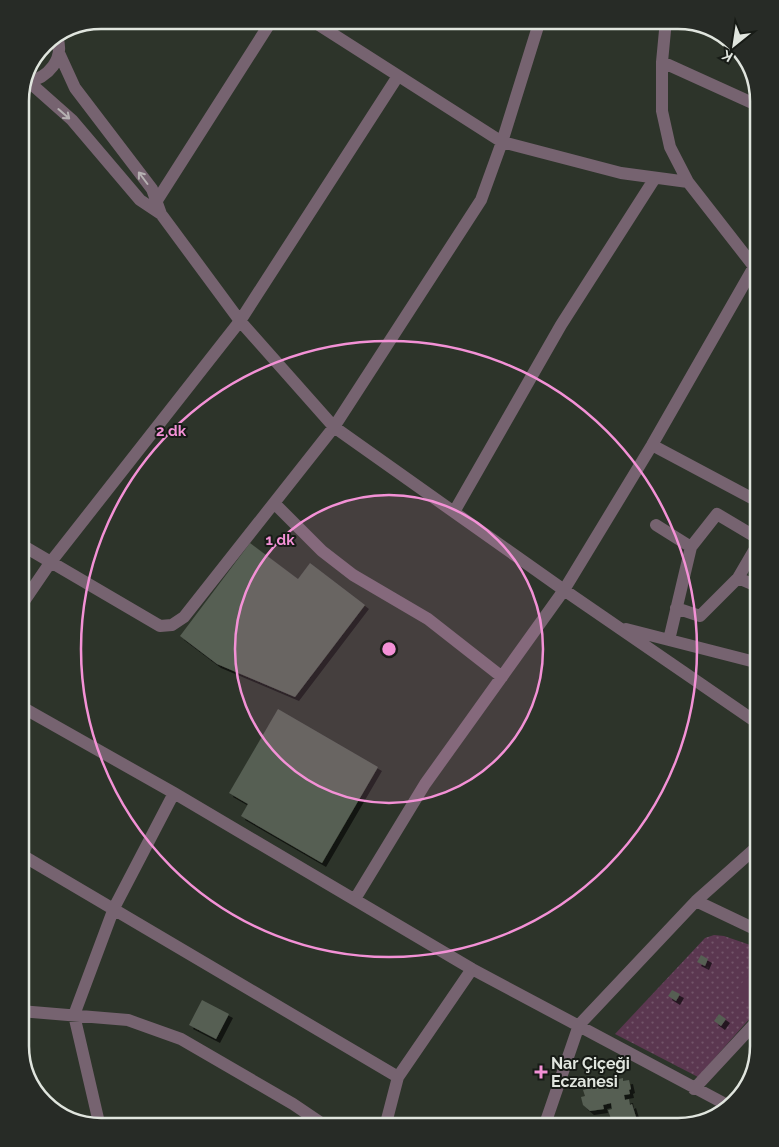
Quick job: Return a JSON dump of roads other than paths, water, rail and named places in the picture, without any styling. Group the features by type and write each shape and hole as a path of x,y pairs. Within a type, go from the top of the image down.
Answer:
{"street":[{"path":"159,208 267,29"},
{"path":"325,29 502,142 621,173 688,182"},
{"path":"29,549 160,626 172,625 184,617 334,427 481,200 502,142 537,29"},
{"path":"665,29 662,62 662,111 670,147 688,182 750,257"},
{"path":"60,42 75,88 152,189 159,208 240,321 334,427 564,590 750,718"},
{"path":"32,81 37,80 47,74 55,64 60,42"},
{"path":"662,62 750,102"},
{"path":"29,594 50,562 240,321 398,76"},
{"path":"31,83 72,120 140,200 159,208"},
{"path":"454,512 561,325 655,178"},
{"path":"355,899 425,784 564,590 750,278"},
{"path":"652,445 750,497"},
{"path":"274,504 322,551 353,575 428,619 502,677"},
{"path":"669,640 691,546 718,514 750,534"},
{"path":"656,525 691,546"},
{"path":"676,608 700,616 738,578 750,556"},
{"path":"738,578 750,583"},
{"path":"617,627 750,661"},
{"path":"29,711 174,793 472,969 579,1025 612,1046 722,1103"},
{"path":"98,1118 74,1015 114,908 174,793"},
{"path":"547,1118 579,1025 696,901 750,853"},
{"path":"29,859 398,1077"},
{"path":"696,901 750,927"},
{"path":"387,1118 398,1077 472,969"},
{"path":"29,1012 128,1020 181,1039 314,1118"},
{"path":"694,1089 750,1029"}],"place":[{"name":"Nar Çiçeği Eczanesi","path":"541,1072"}]}
